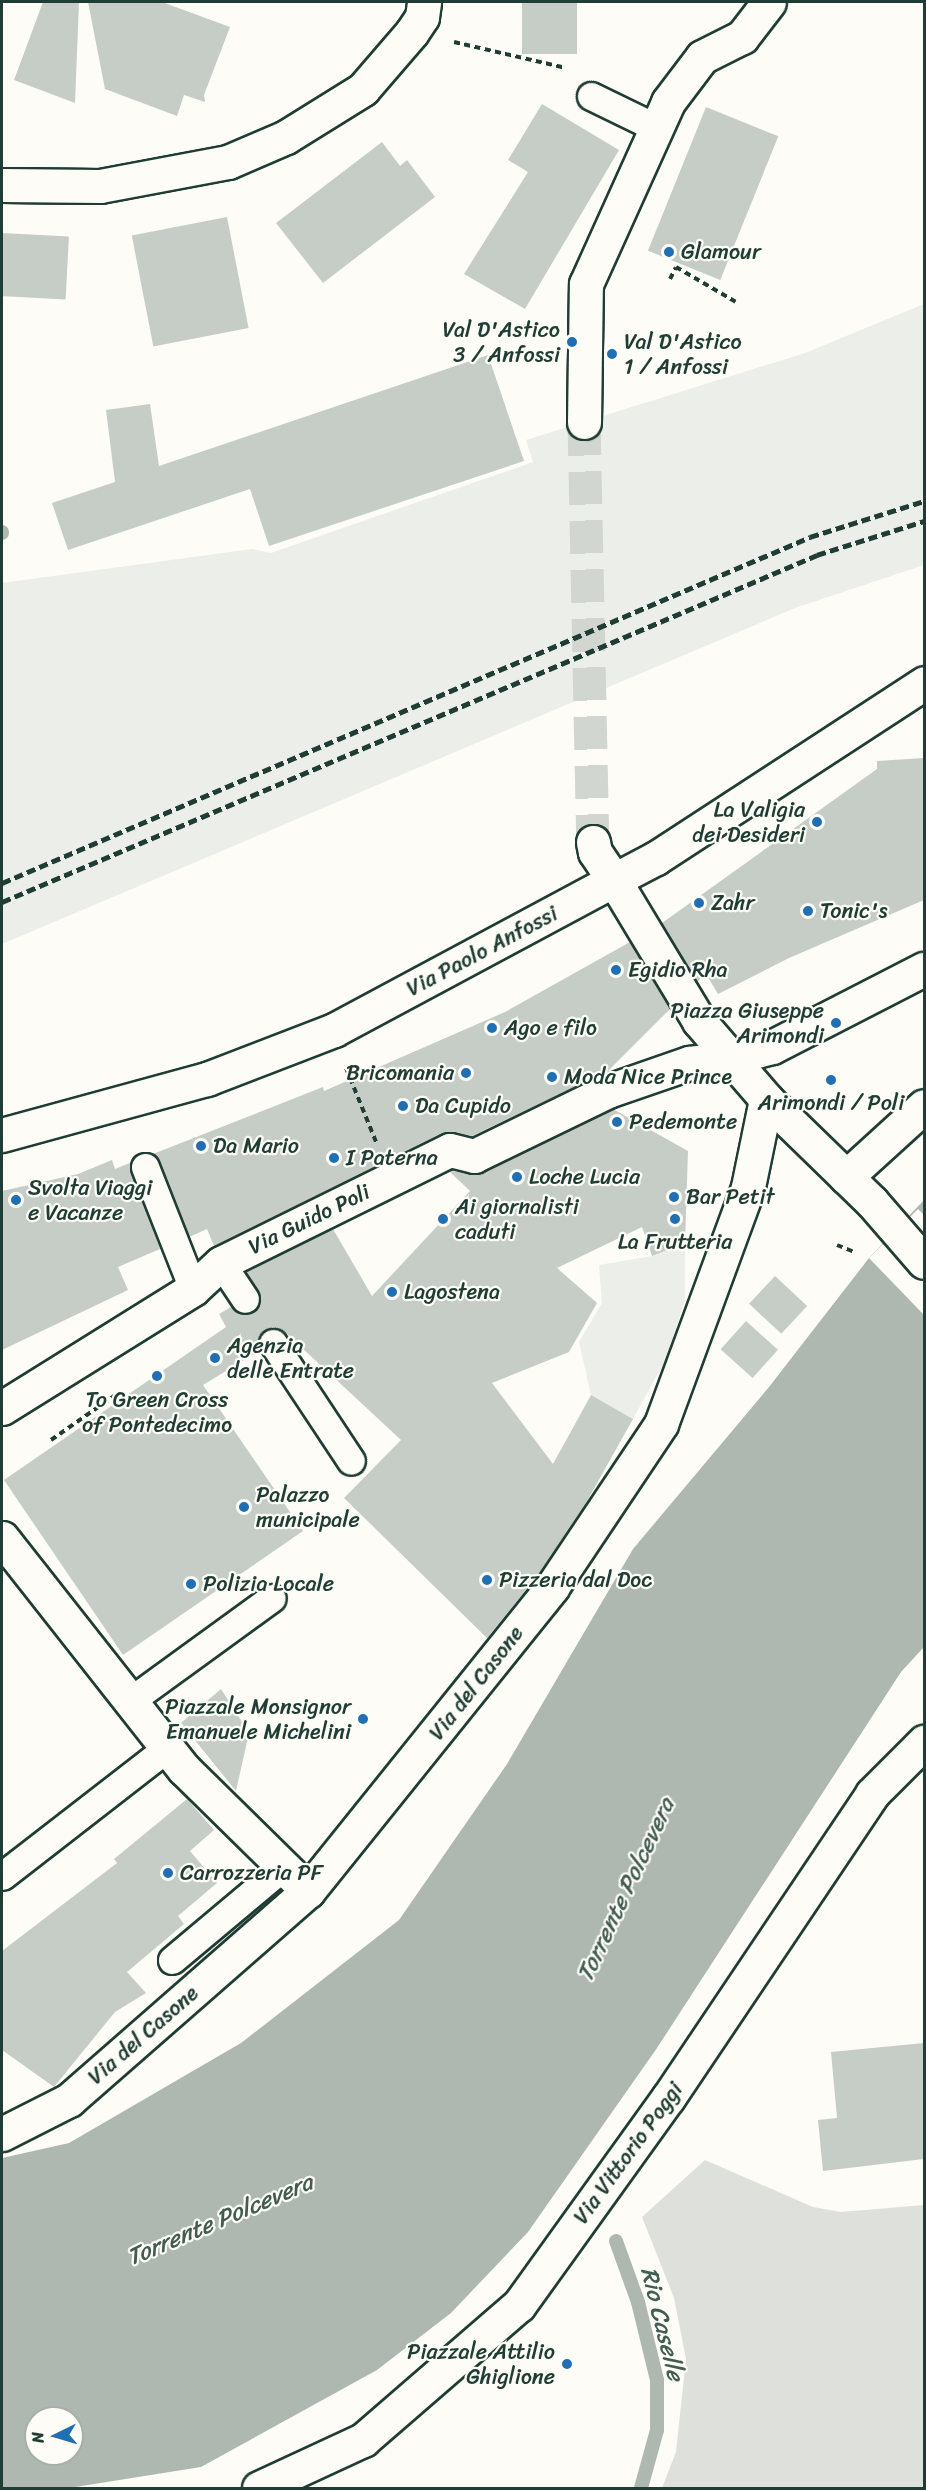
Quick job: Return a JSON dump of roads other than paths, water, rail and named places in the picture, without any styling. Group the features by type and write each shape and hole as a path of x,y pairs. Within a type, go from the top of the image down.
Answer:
{"street":[{"path":"2,185 100,186 228,162 286,137 363,89 412,32 422,17 424,2"},
{"path":"584,422 586,284 668,102 702,57 742,37 770,2"},
{"name":"Via Paolo Anfossi","path":"2,1135 207,1079 334,1030 656,858 924,683"},
{"path":"593,842 595,852 699,1021 766,1100 846,1178 924,1262"},
{"path":"730,1058 772,1047 924,969"},
{"name":"Via Guido Poli","path":"2,1408 188,1276 221,1263 450,1150 474,1156 608,1091 688,1063 730,1058"},
{"name":"Via del Casone","path":"2,2134 69,2100 308,1891 552,1587 661,1424 748,1186 766,1100"},
{"path":"846,1178 924,1106"},
{"path":"2,1538 135,1697 167,1748 272,1876 308,1891"},
{"name":"Via Vittorio Poggi","path":"259,2488 363,2440 519,2305 668,2098 872,1794 924,1742"}],"lane":[{"path":"591,96 657,128"},
{"path":"145,1167 188,1276"},
{"name":"Via Guido Poli","path":"221,1263 245,1299"},
{"path":"273,1342 351,1461"},
{"path":"135,1697 273,1598"},
{"path":"2,1876 167,1748"},
{"path":"172,1960 272,1876"}],"water":[{"name":"Torrente Polcevera","path":"924,1200 924,1647 901,1672 657,2048 528,2232 451,2313 377,2370 201,2467 69,2488 2,2488 2,2158 69,2143 241,2043 399,1920 507,1764 633,1549 769,1387 869,1258"}],"waterway":[{"name":"Rio Caselle","path":"616,2241 638,2302 657,2380 657,2430 641,2488"}],"tunnel":[{"path":"584,422 593,842"}],"railway":[{"path":"2,883 810,537 924,501"},
{"path":"2,902 817,555 924,521"}],"place":[{"name":"Glamour","path":"669,252"},
{"name":"Val D'Astico 3 / Anfossi","path":"572,342"},
{"name":"Val D'Astico 1 / Anfossi","path":"612,354"},
{"name":"La Valigia dei Desideri","path":"817,822"},
{"name":"Zahr","path":"699,903"},
{"name":"Tonic's","path":"808,911"},
{"name":"Egidio Rha","path":"616,970"},
{"name":"Piazza Giuseppe Arimondi","path":"836,1023"},
{"name":"Ago e filo","path":"492,1028"},
{"name":"Bricomania","path":"466,1073"},
{"name":"Moda Nice Prince","path":"552,1077"},
{"name":"Arimondi / Poli","path":"831,1080"},
{"name":"Da Cupido","path":"403,1106"},
{"name":"Pedemonte","path":"617,1122"},
{"name":"Da Mario","path":"201,1146"},
{"name":"I Paterna","path":"334,1158"},
{"name":"Loche Lucia","path":"517,1177"},
{"name":"Bar Petit","path":"674,1197"},
{"name":"Svolta Viaggi e Vacanze","path":"16,1200"},
{"name":"Ai giornalisti caduti","path":"443,1219"},
{"name":"La Frutteria","path":"675,1219"},
{"name":"Lagostena","path":"392,1292"},
{"name":"Agenzia delle Entrate","path":"215,1358"},
{"name":"To Green Cross of Pontedecimo","path":"157,1376"},
{"name":"Palazzo municipale","path":"244,1507"},
{"name":"Pizzeria dal Doc","path":"487,1580"},
{"name":"Polizia Locale","path":"191,1584"},
{"name":"Piazzale Monsignor Emanuele Michelini","path":"363,1719"},
{"name":"Carrozzeria PF","path":"168,1873"},
{"name":"Piazzale Attilio Ghiglione","path":"567,2364"}]}
